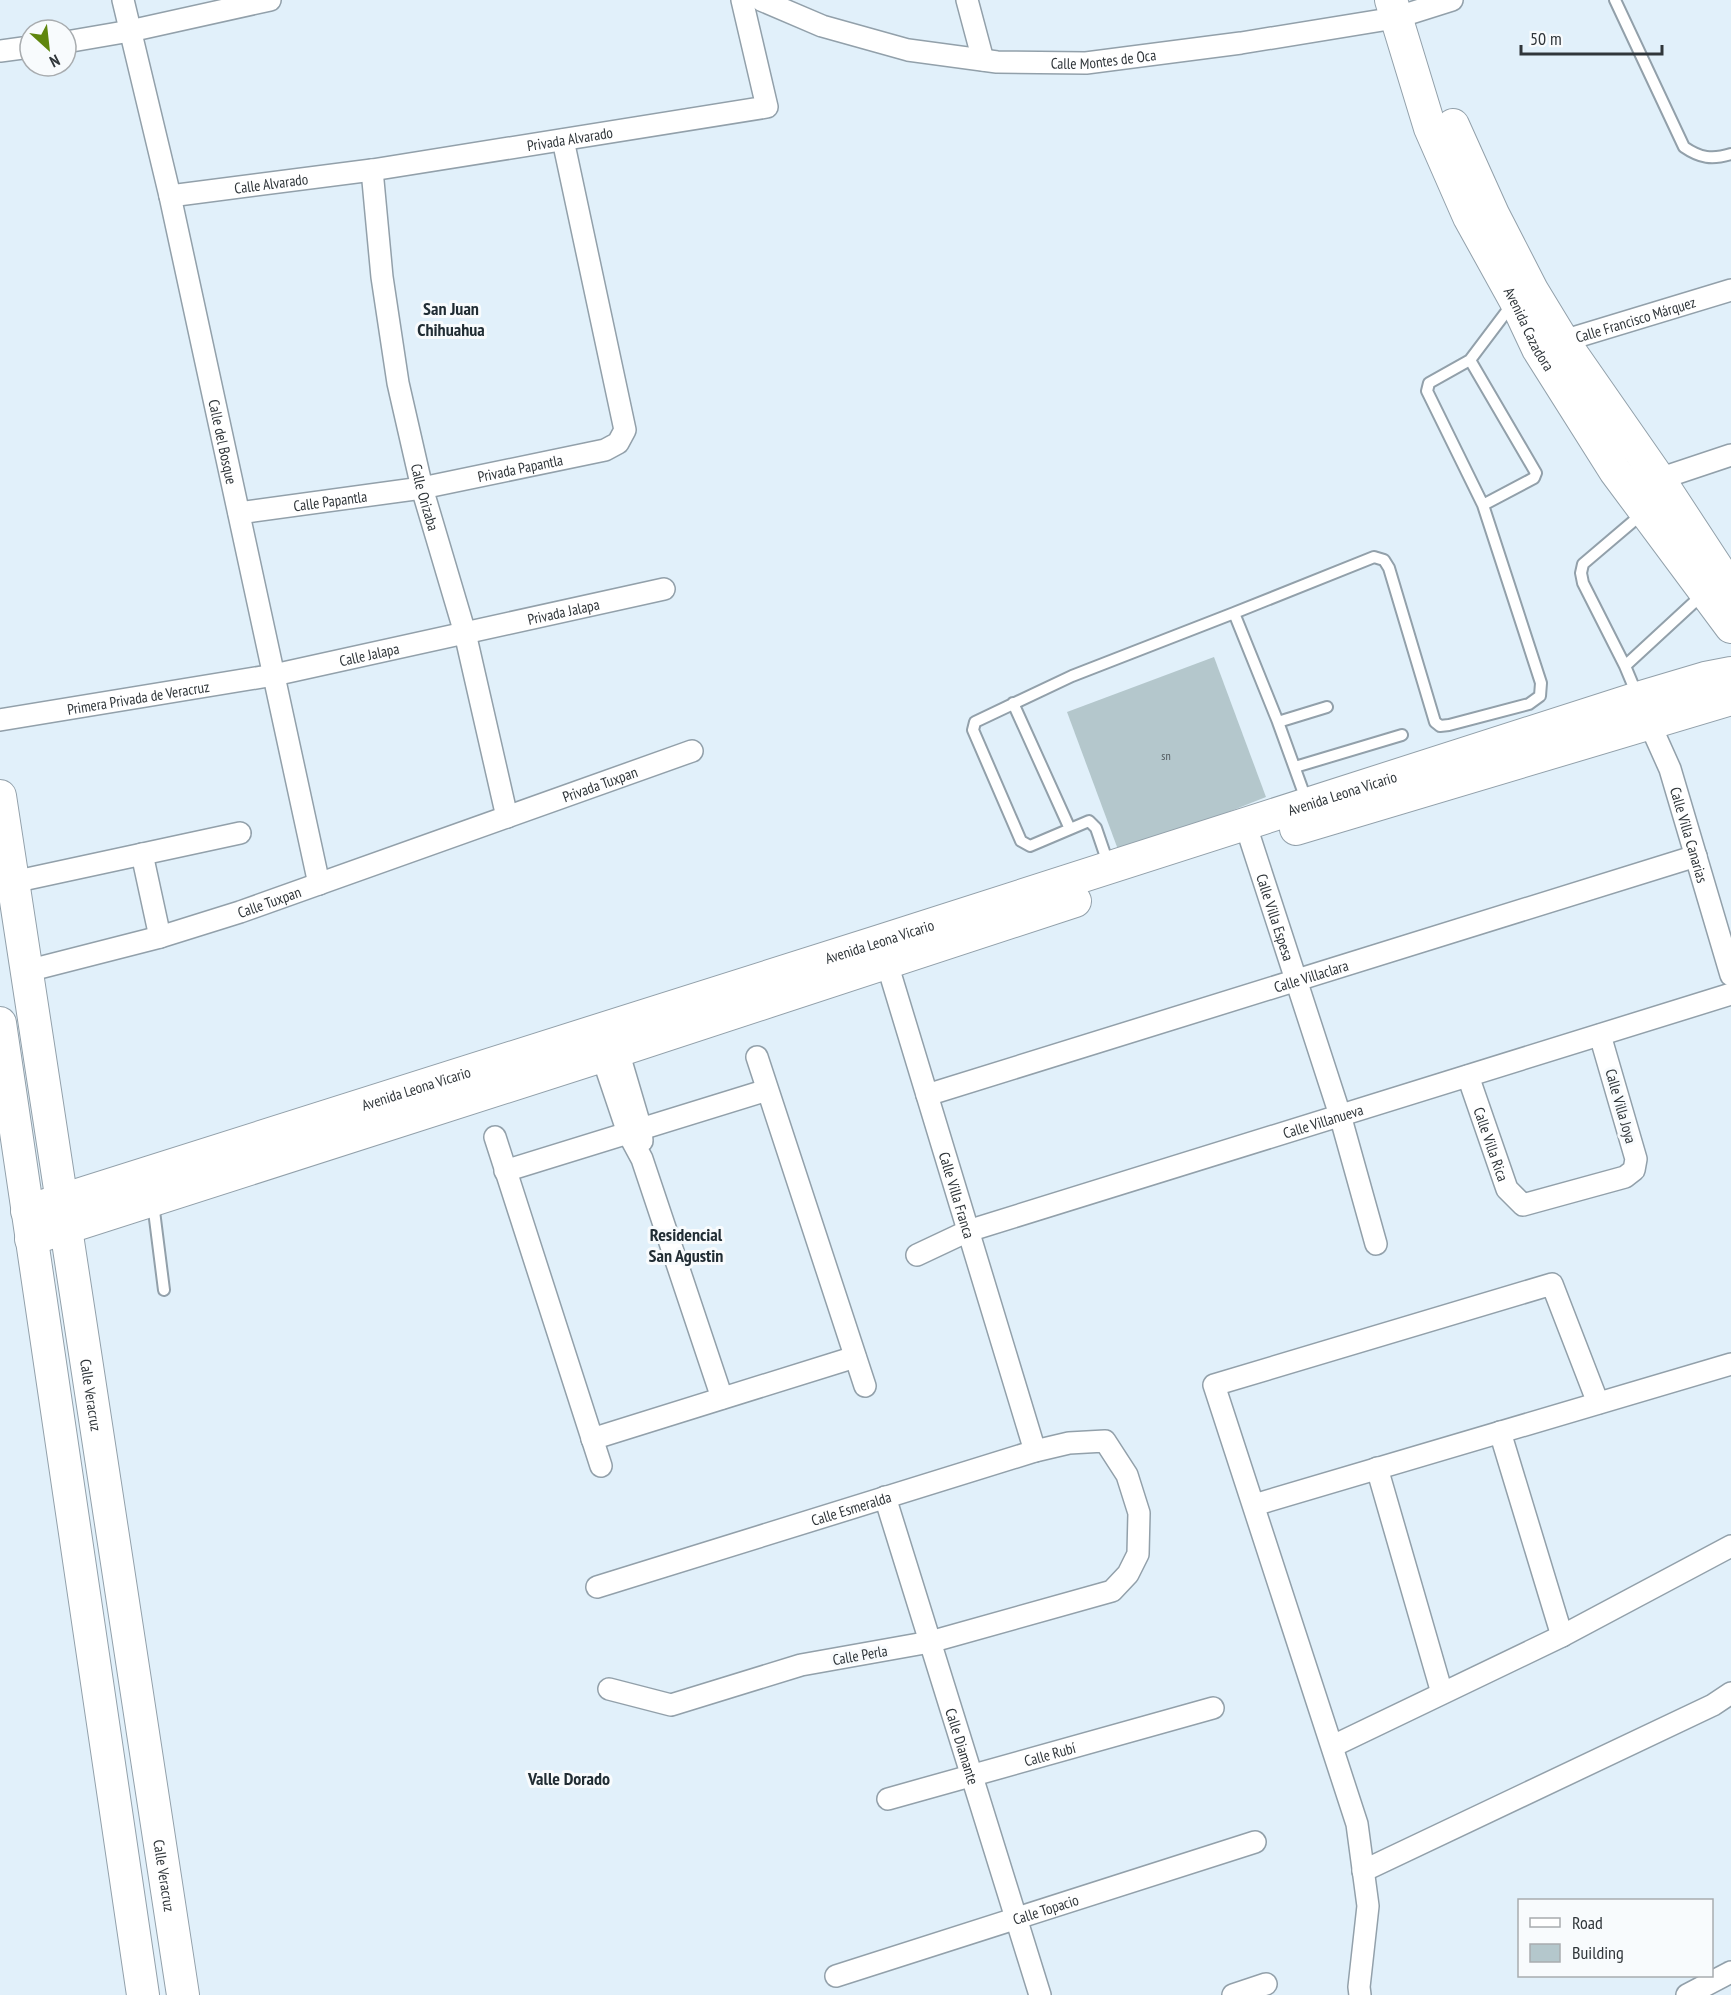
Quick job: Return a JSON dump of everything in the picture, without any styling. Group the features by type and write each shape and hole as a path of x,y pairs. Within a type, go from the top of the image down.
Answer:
{"street":[{"name":"Calle del Bosque","path":"123,0 171,196 319,884"},
{"path":"78,40 130,31 270,0"},
{"name":"Privada Alvarado","path":"372,170 767,107 742,0"},
{"name":"Calle Montes de Oca","path":"761,0 822,26 908,50 997,62 1086,63 1241,44 1403,7 1452,0"},
{"path":"967,0 983,60"},
{"name":"Avenida Cazadora","path":"1403,7 1493,214 1523,295 1615,471 1645,511 1718,591"},
{"path":"0,51 18,49"},
{"name":"Privada Papantla","path":"422,488 605,450 618,443 626,430 563,140"},
{"name":"Calle Alvarado","path":"171,196 372,170"},
{"name":"Calle Orizaba","path":"372,170 382,277 398,383 422,488 465,633 507,817"},
{"name":"Calle Francisco Márquez","path":"1551,345 1731,290"},
{"name":"Avenida Cazadora","path":"1551,345 1659,479 1718,591 1731,627"},
{"path":"1659,479 1731,455"},
{"name":"Calle Papantla","path":"239,513 422,488"},
{"name":"Privada Jalapa","path":"465,633 664,589"},
{"name":"Calle Jalapa","path":"274,675 465,633"},
{"name":"Avenida Leona Vicario","path":"29,1225 884,952 1249,832 1644,711 1705,678 1731,673"},
{"name":"Primera Privada de Veracruz","path":"0,720 274,675"},
{"name":"Avenida Leona Vicario","path":"64,1213 152,1200 610,1054 1109,867 1249,832 1307,803 1644,711 1731,699"},
{"name":"Calle Villa Canarias","path":"1644,711 1670,769 1731,975"},
{"name":"Privada Tuxpan","path":"507,817 692,751"},
{"name":"Calle Veracruz","path":"0,796 183,1995"},
{"name":"Calle Tuxpan","path":"27,971 160,937 240,912 507,817"},
{"name":"Calle Villa Espesa","path":"1249,832 1340,1115 1376,1244"},
{"path":"13,882 240,833"},
{"path":"142,854 160,937"},
{"name":"Calle Villaclara","path":"927,1095 1696,856"},
{"name":"Calle Villa Franca","path":"884,952 1035,1451"},
{"name":"Calle Villanueva","path":"917,1255 968,1231 1731,994"},
{"path":"34,1013 0,1021 143,1995"},
{"name":"Calle Villa Joya","path":"1523,1205 1625,1177 1634,1170 1636,1159 1600,1035"},
{"path":"610,1054 642,1159 722,1398"},
{"path":"757,1057 865,1386"},
{"name":"Calle Villa Rica","path":"1468,1076 1507,1189 1523,1205"},
{"path":"505,1171 766,1090"},
{"path":"495,1137 601,1466"},
{"path":"1360,1995 1368,1906 1357,1824 1214,1385 1552,1284 1598,1403"},
{"path":"592,1439 855,1357"},
{"path":"1254,1505 1598,1403 1729,1370"},
{"path":"1500,1432 1562,1636"},
{"name":"Calle Esmeralda","path":"597,1587 1035,1451 1070,1443 1105,1441 1127,1475 1138,1513 1138,1554 1128,1574 1112,1591"},
{"path":"1377,1468 1442,1693"},
{"name":"Calle Diamante","path":"885,1497 1040,1995"},
{"path":"1333,1746 1562,1636 1731,1546"},
{"name":"Calle Perla","path":"609,1689 672,1705 801,1665 930,1642 1112,1591"},
{"path":"1363,1871 1713,1705 1731,1693"},
{"path":"101,1709 120,1704 139,1707"},
{"name":"Calle Rubí","path":"888,1799 1213,1708"},
{"path":"112,1786 131,1789 151,1784"},
{"name":"Calle Topacio","path":"836,1976 1254,1842"},
{"path":"1687,1995 1731,1972"},
{"path":"1233,1995 1266,1984"}],"lane":[{"path":"1616,0 1684,147 1698,156 1720,158 1731,154"},
{"path":"1109,867 1094,824 1089,821 1030,846 1021,841 973,730 975,722 1072,676 1374,557 1384,560 1389,568 1435,722 1440,726 1449,725 1529,704 1540,696 1541,683 1483,505 1427,391 1429,383 1470,360 1523,295"},
{"path":"1470,360 1536,473 1534,478 1483,505"},
{"path":"1644,711 1625,666 1583,583 1581,573 1583,564 1645,511"},
{"path":"1625,666 1718,591"},
{"path":"1234,613 1278,722 1307,803"},
{"path":"1013,703 1070,829"},
{"path":"1278,722 1327,706"},
{"path":"1294,767 1402,735"},
{"path":"152,1200 164,1290"}],"building":[{"path":"1214,657 1266,797 1120,855 1067,712"}],"district":[{"name":"San Juan Chihuahua","path":"451,318"},
{"name":"Residencial San Agustin","path":"686,1244"},
{"name":"Valle Dorado","path":"569,1778"}]}
